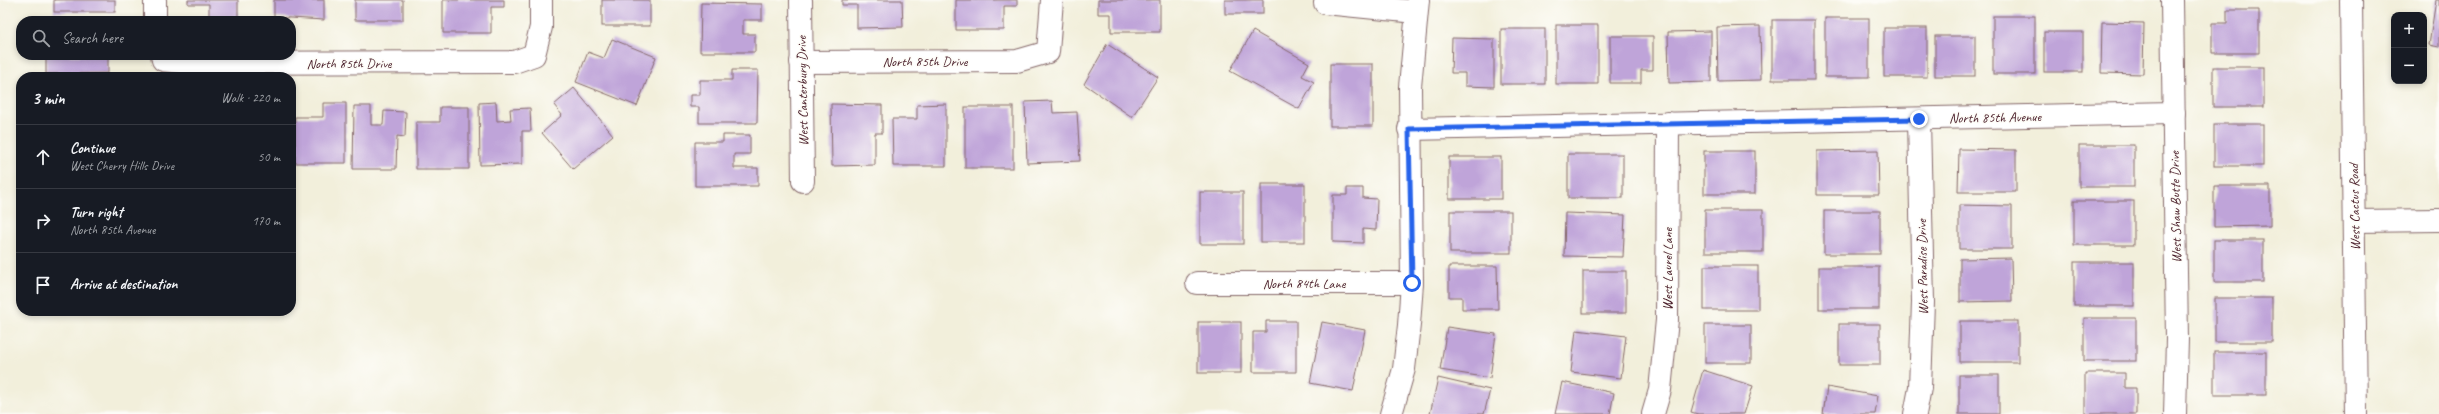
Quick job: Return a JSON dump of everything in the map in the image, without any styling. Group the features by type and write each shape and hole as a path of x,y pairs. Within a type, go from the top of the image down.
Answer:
{"street":[{"path":"155,0 155,16"},
{"name":"North 85th Drive","path":"174,60 190,63 514,62 534,55 541,27 541,0"},
{"name":"West Canterbury Drive","path":"801,0 803,181"},
{"name":"North 85th Drive","path":"801,62 1017,61 1048,52 1052,0"},
{"name":"West Shaw Butte Drive","path":"2172,0 2177,338 2174,414"},
{"name":"West Cactus Road","path":"2351,0 2355,221 2356,414"},
{"path":"1325,3 1417,6 1410,87 1409,129 1412,283 1404,369 1391,414"},
{"name":"North 85th Avenue","path":"1409,129 2174,113"},
{"name":"West Paradise Drive","path":"1915,414 1920,388 1923,302 1919,119"},
{"name":"West Laurel Lane","path":"1653,414 1660,390 1667,320 1668,123"},
{"path":"2355,221 2439,220"},
{"name":"North 84th Lane","path":"1197,283 1412,283"}],"building":[{"path":"54,0 115,0 115,12 54,12"},
{"path":"188,0 238,0 238,16 209,16 209,4 188,4"},
{"path":"274,0 324,0 324,20 296,18 296,16 274,16"},
{"path":"355,0 403,0 403,20 355,20"},
{"path":"443,0 504,0 504,7 491,7 491,33 443,33"},
{"path":"602,0 650,0 650,26 602,26"},
{"path":"842,0 902,0 903,27 857,28 857,5 842,5"},
{"path":"956,0 1017,0 1017,6 1004,6 1004,30 956,30"},
{"path":"1098,0 1160,0 1160,32 1111,32 1111,14 1098,14"},
{"path":"1225,0 1263,0 1263,14 1225,14"},
{"path":"2436,0 2439,0 2439,47 2429,45"},
{"path":"701,3 762,4 762,20 743,20 743,34 755,34 755,52 700,52"},
{"path":"2227,10 2259,10 2259,53 2212,53 2212,23 2227,23"},
{"path":"1993,16 2035,16 2035,74 1993,74"},
{"path":"1825,18 1869,18 1869,77 1825,77"},
{"path":"1772,20 1814,20 1814,80 1772,80"},
{"path":"2102,22 2144,23 2143,74 2101,73"},
{"path":"1556,25 1598,25 1598,84 1556,84"},
{"path":"1760,26 1761,80 1718,81 1717,27"},
{"path":"1884,28 1927,28 1927,77 1884,77"},
{"path":"1501,29 1545,29 1545,84 1501,84"},
{"path":"1253,31 1309,63 1302,76 1314,82 1299,109 1230,71"},
{"path":"1711,31 1711,82 1669,83 1668,32"},
{"path":"2044,32 2083,32 2083,72 2044,72"},
{"path":"1610,36 1653,36 1653,70 1641,70 1641,83 1610,83"},
{"path":"1935,36 1975,36 1975,76 1935,76"},
{"path":"1452,38 1494,39 1494,87 1465,86 1465,73 1451,73"},
{"path":"612,39 656,57 637,106 576,82 588,52 604,58"},
{"path":"1107,44 1158,77 1132,117 1084,84"},
{"path":"46,60 108,60 108,72 46,72"},
{"path":"1330,64 1373,64 1373,126 1330,126"},
{"path":"2213,67 2264,67 2264,107 2213,107"},
{"path":"732,70 758,70 757,123 699,123 699,107 690,107 690,95 700,95 700,80 732,80"},
{"path":"574,88 613,135 573,169 542,133 562,115 554,105"},
{"path":"1052,101 1053,113 1077,112 1080,161 1027,163 1025,102"},
{"path":"496,102 497,121 511,120 510,109 530,108 531,131 522,131 522,164 480,165 479,103"},
{"path":"323,103 346,103 346,163 296,163 296,117 323,117"},
{"path":"831,104 882,105 882,133 875,133 875,165 832,166"},
{"path":"946,104 946,166 893,166 892,119 917,119 917,105"},
{"path":"354,106 371,106 371,125 383,125 384,111 406,112 405,137 397,136 396,169 353,169"},
{"path":"440,107 469,107 469,169 416,169 416,122 440,122"},
{"path":"965,107 1013,107 1013,168 965,168"},
{"path":"2214,124 2263,124 2263,166 2214,166"},
{"path":"723,135 750,135 750,154 734,154 734,168 758,168 758,186 695,186 695,142 723,142"},
{"path":"2079,145 2134,145 2134,187 2079,187"},
{"path":"1959,149 2016,150 2016,192 1958,192"},
{"path":"1878,150 1879,195 1817,195 1817,151"},
{"path":"1704,151 1755,151 1755,194 1704,194"},
{"path":"1568,154 1623,154 1623,198 1568,198"},
{"path":"1449,157 1501,157 1501,199 1449,199"},
{"path":"1261,184 1305,184 1305,242 1261,242"},
{"path":"2214,186 2270,186 2270,226 2214,227"},
{"path":"1347,188 1363,188 1363,198 1377,199 1376,230 1363,229 1363,243 1333,242 1333,195 1347,195"},
{"path":"1200,192 1243,192 1243,244 1200,244"},
{"path":"2074,201 2134,201 2134,245 2074,245"},
{"path":"1959,205 2012,206 2012,249 1959,249"},
{"path":"1705,210 1763,210 1763,252 1705,252"},
{"path":"1450,211 1511,211 1511,253 1450,253"},
{"path":"1824,211 1880,211 1880,254 1824,254"},
{"path":"1565,213 1625,215 1623,257 1564,256"},
{"path":"2214,240 2263,240 2263,282 2214,282"},
{"path":"2011,258 2012,301 1960,302 1960,259"},
{"path":"2074,262 2134,262 2134,306 2074,306"},
{"path":"1449,266 1497,266 1498,309 1462,309 1462,297 1449,297"},
{"path":"1704,266 1758,266 1758,310 1704,310"},
{"path":"1819,267 1879,267 1879,309 1819,309"},
{"path":"1583,271 1626,271 1626,313 1583,313"},
{"path":"2215,298 2272,298 2272,342 2215,342"},
{"path":"2084,318 2136,318 2136,361 2084,361"},
{"path":"1266,321 1296,321 1296,372 1253,372 1253,332 1266,332"},
{"path":"1960,321 2018,321 2018,362 1960,362"},
{"path":"1198,322 1241,322 1241,373 1198,373"},
{"path":"1322,322 1365,330 1353,391 1310,383"},
{"path":"1839,324 1880,324 1880,365 1839,365"},
{"path":"1705,325 1751,325 1751,363 1705,363"},
{"path":"1447,327 1496,334 1490,378 1440,370"},
{"path":"1576,330 1626,336 1621,378 1571,372"},
{"path":"2214,352 2266,352 2266,395 2214,395"},
{"path":"1703,370 1753,386 1744,414 1698,414 1691,412"},
{"path":"2085,373 2125,373 2125,388 2136,388 2136,414 2085,414"},
{"path":"1959,375 1999,375 1999,414 1959,414"},
{"path":"1438,378 1490,390 1484,414 1430,414"},
{"path":"1562,382 1614,393 1610,414 1555,414"},
{"path":"1827,387 1878,396 1875,414 1823,414"}],"route":[{"path":"1412,283 1409,129 1919,119"}]}
